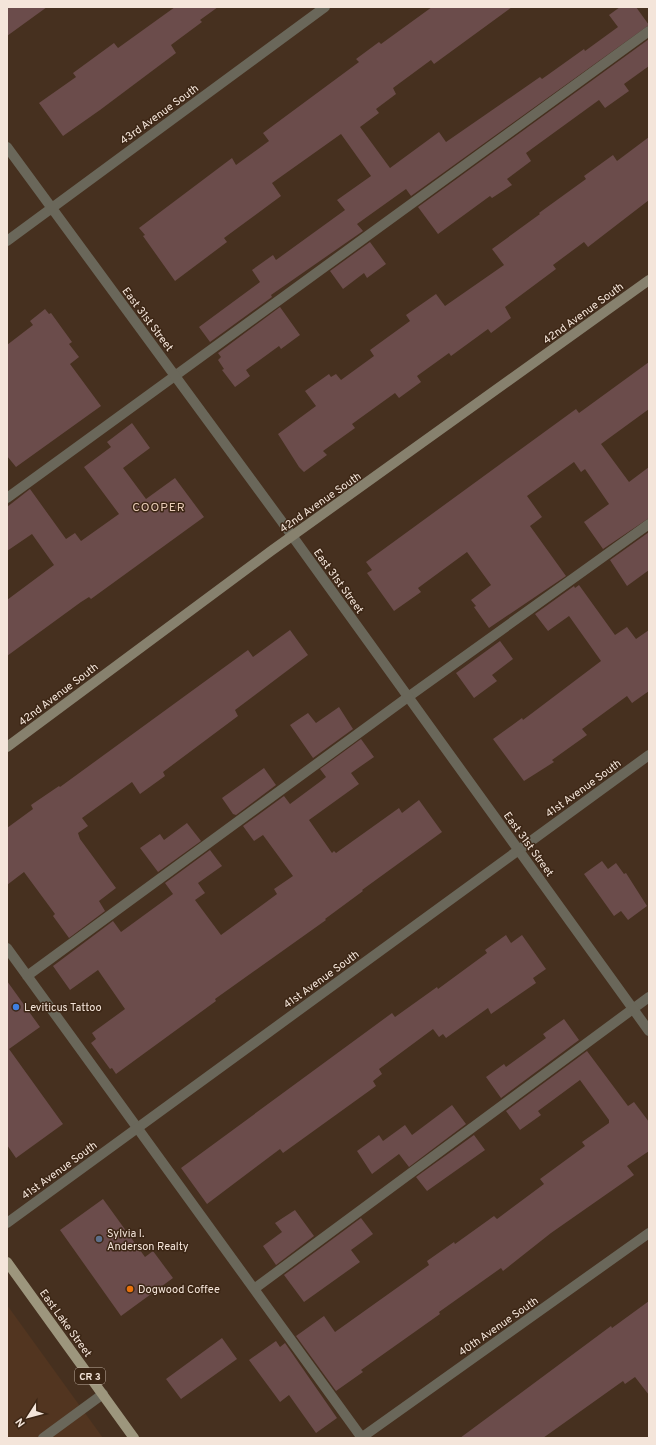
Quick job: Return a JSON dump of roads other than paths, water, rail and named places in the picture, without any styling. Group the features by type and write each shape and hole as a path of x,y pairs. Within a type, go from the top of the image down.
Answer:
{"main road":[{"name":"East Lake Street","path":"7,1262 134,1438"}],"street":[{"name":"43rd Avenue South","path":"7,241 325,7"},
{"path":"7,498 649,31"},
{"name":"East 31st Street","path":"7,147 293,536 649,1031"},
{"name":"42nd Avenue South","path":"7,747 271,551 649,280"},
{"path":"27,976 408,697 649,524"},
{"name":"41st Avenue South","path":"7,1223 649,755"},
{"path":"7,948 138,1127 361,1438"},
{"path":"254,1289 649,996"},
{"name":"40th Avenue South","path":"361,1438 649,1233"},
{"path":"43,1438 103,1394"}],"place":[{"name":"Leviticus Tattoo","path":"16,1007"},
{"name":"Sylvia I. Anderson Realty","path":"99,1239"},
{"name":"Dogwood Coffee","path":"130,1289"}],"district":[{"name":"COOPER","path":"159,507"}]}
